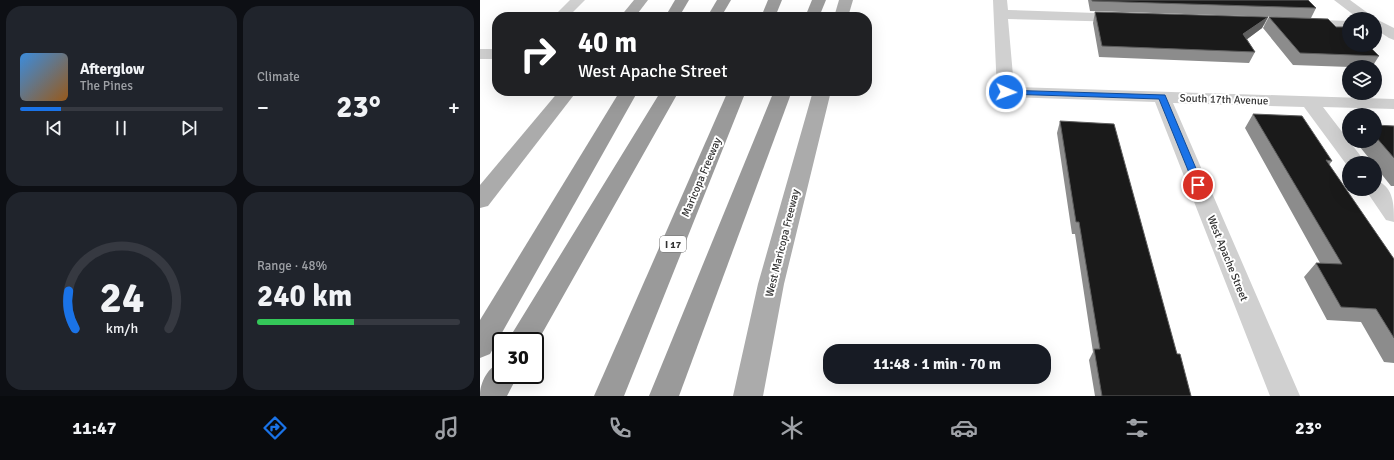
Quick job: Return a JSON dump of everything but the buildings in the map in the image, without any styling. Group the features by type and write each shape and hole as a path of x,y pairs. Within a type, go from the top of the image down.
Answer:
{"highway":[{"path":"675,12 682,0"},
{"path":"717,12 724,0"},
{"path":"770,12 775,0"},
{"path":"814,12 819,0"},
{"path":"480,345 626,96"},
{"path":"528,332 667,96"},
{"name":"Maricopa Freeway","path":"609,396 735,96"},
{"path":"664,396 781,96"},
{"path":"491,396 498,384"}],"main road":[{"path":"631,12 641,0"},
{"path":"842,12 846,0"},
{"path":"480,200 564,96"},
{"name":"West Maricopa Freeway","path":"748,396 771,284 821,96"}],"street":[{"path":"565,12 578,0"},
{"path":"1341,0 1358,12"},
{"path":"1000,7 1143,18"},
{"name":"South 17th Avenue","path":"1000,7 1006,92 1394,104"},
{"path":"1222,21 1342,25"},
{"path":"1382,28 1394,35"},
{"path":"480,54 492,54"},
{"name":"West Apache Street","path":"1162,97 1286,396"},
{"path":"1310,102 1351,156"},
{"path":"1381,196 1394,214"}],"route":[{"path":"1006,92 1162,97 1198,185"}]}
